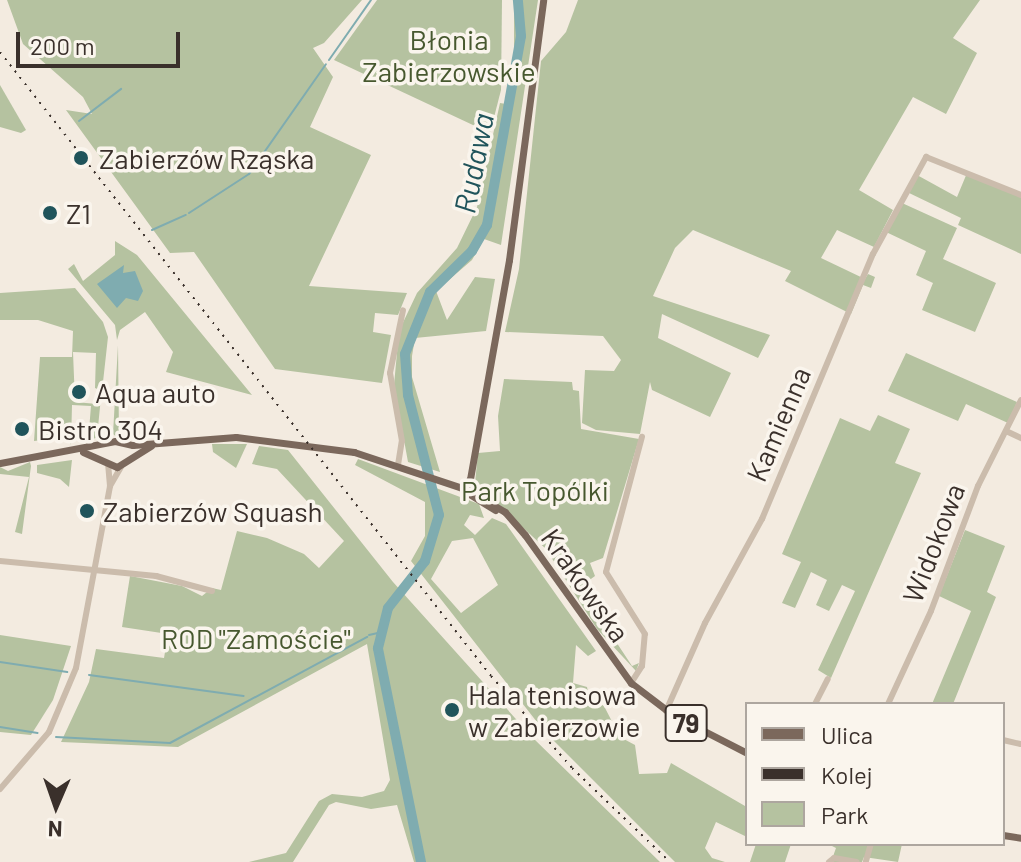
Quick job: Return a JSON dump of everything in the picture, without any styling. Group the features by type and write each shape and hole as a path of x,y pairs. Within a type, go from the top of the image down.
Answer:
{"main road":[{"path":"463,490 509,260 543,0"},
{"name":"Krakowska","path":"105,444 164,442 209,435 319,445 398,465 463,490 510,519 631,683 666,711 745,752"},
{"name":"Krakowska","path":"121,467 130,458 164,442"},
{"path":"0,463 105,444 106,463"},
{"path":"127,444 130,458"},
{"path":"76,451 121,467"}],"street":[{"name":"Kamienna","path":"666,711 705,623 762,519 873,254 929,156 1021,195"},
{"path":"398,465 402,441 390,373 403,310"},
{"name":"Widokowa","path":"890,702 1021,400"},
{"path":"1006,431 1021,438"},
{"path":"631,683 642,666 645,634 606,572 642,437"},
{"path":"0,789 54,723 76,668 110,486 106,463"},
{"path":"110,486 121,467"},
{"path":"0,561 156,576 212,591"},
{"path":"816,702 828,679"},
{"path":"829,862 834,858 867,862"}],"green space":[{"path":"7,0 362,0 324,43 313,48 333,77 310,127 371,155 309,286 407,293 398,315 375,313 373,332 391,335 382,383 275,369 194,252 170,253 66,110 92,114 83,97 23,44"},
{"name":"Błonia Zabierzowskie","path":"377,0 502,0 501,90 490,133 334,60"},
{"path":"514,0 538,0 501,245 484,239 472,260 436,291 447,320 475,277 495,279 486,331 415,338 412,356 412,377 440,472 408,462 394,385 399,331 417,293 457,248 477,207 500,103 506,104 514,57"},
{"path":"578,0 980,0 953,38 977,53 946,114 913,97 859,190 893,210 874,247 837,230 821,258 865,279 868,274 875,277 871,288 863,285 851,314 785,281 791,271 693,230 675,248 653,296 770,335 758,358 662,314 658,338 731,373 710,417 652,390 650,382 640,434 596,430 582,423 585,370 614,371 621,360 603,336 505,332 519,269 541,61 566,32"},
{"path":"0,85 26,130 21,133 0,127"},
{"path":"967,173 1021,197 1021,254 958,225 961,218 907,192 917,175 957,197"},
{"path":"902,203 957,228 943,259 996,283 975,332 922,310 933,283 916,275 926,251 886,232"},
{"path":"115,241 137,255 252,395 166,372 173,352 145,312 120,330 117,340 115,325 68,269 74,264 83,281 115,255"},
{"path":"75,288 103,322 108,337 102,391 95,388 96,353 73,352 75,402 97,404 101,397 97,437 88,442 91,406 72,405 71,445 69,437 34,441 40,357 72,357 73,331 38,320 0,320 0,293"},
{"path":"118,345 119,436 135,434 118,438 113,434"},
{"path":"906,353 1017,402 1008,423 966,404 958,421 888,391"},
{"name":"Park Topólki","path":"504,379 572,382 573,390 579,391 581,429 639,439 603,558 590,563 595,576 580,587 632,666 639,663 636,671 597,629 546,549 475,483 478,453 500,451 498,416"},
{"path":"878,415 910,429 895,463 921,473 831,678 818,670 855,591 842,585 829,611 816,605 827,580 811,572 795,608 782,603 801,562 782,554 840,418 870,431"},
{"path":"212,444 247,444 236,468 213,452"},
{"name":"ROD \"Zamoście\"","path":"259,446 288,450 393,582 533,738 660,862 414,862 397,805 371,809 336,802 329,805 293,862 249,862 286,853 319,801 332,794 362,797 384,791 390,780 367,644 178,747 61,742 89,682 96,649 164,658 168,634 122,627 130,576 182,586 202,596 212,588 221,590 237,531 267,538 304,554 319,568 344,541 277,469 252,464"},
{"path":"358,459 479,504 484,518 470,515 464,525 475,535 492,518 506,524 596,651 588,656 576,645 573,683 587,687 589,697 604,706 620,737 635,745 639,774 667,773 671,763 745,806 745,836 716,822 705,848 712,858 725,862 675,862 544,731 411,561 425,536 425,502 355,465","holes":["473,538 498,585 461,613 431,579 452,541"]},
{"path":"72,460 69,487 60,479 37,473 37,465"},
{"path":"30,462 31,466 22,534 15,532 29,477 0,474 0,467 8,471"},
{"path":"965,530 1005,546 987,592 996,597 954,702 933,702 971,611 939,596"},
{"path":"0,635 71,646 53,700 31,735 0,732"},
{"path":"755,846 790,846 785,862 750,862"},
{"path":"832,846 902,846 898,862 864,857 862,862 831,862 836,848"}],"water":[{"path":"124,265 123,273 135,271 143,291 138,301 126,298 117,308 97,284"}],"waterway":[{"path":"329,60 371,0"},
{"name":"Rudawa","path":"421,862 378,648 388,608 425,561 439,515 408,395 405,354 430,292 472,251 487,225 521,36 518,0"},
{"path":"189,213 249,174 326,64"},
{"path":"79,121 121,89"},
{"path":"152,230 186,215"},
{"path":"369,635 378,633"},
{"path":"56,737 170,743 367,637"},
{"path":"0,662 67,672"},
{"path":"89,675 244,696"},
{"path":"0,727 38,733"}],"railway":[{"path":"0,52 491,676 572,768 670,862"}],"place":[{"name":"Zabierzów Rząska","path":"81,158"},
{"name":"Z1","path":"50,213"},
{"name":"Aqua auto","path":"79,392"},
{"name":"Bistro 304","path":"22,429"},
{"name":"Zabierzów Squash","path":"87,511"},
{"name":"Hala tenisowa w Zabierzowie","path":"452,710"}]}
